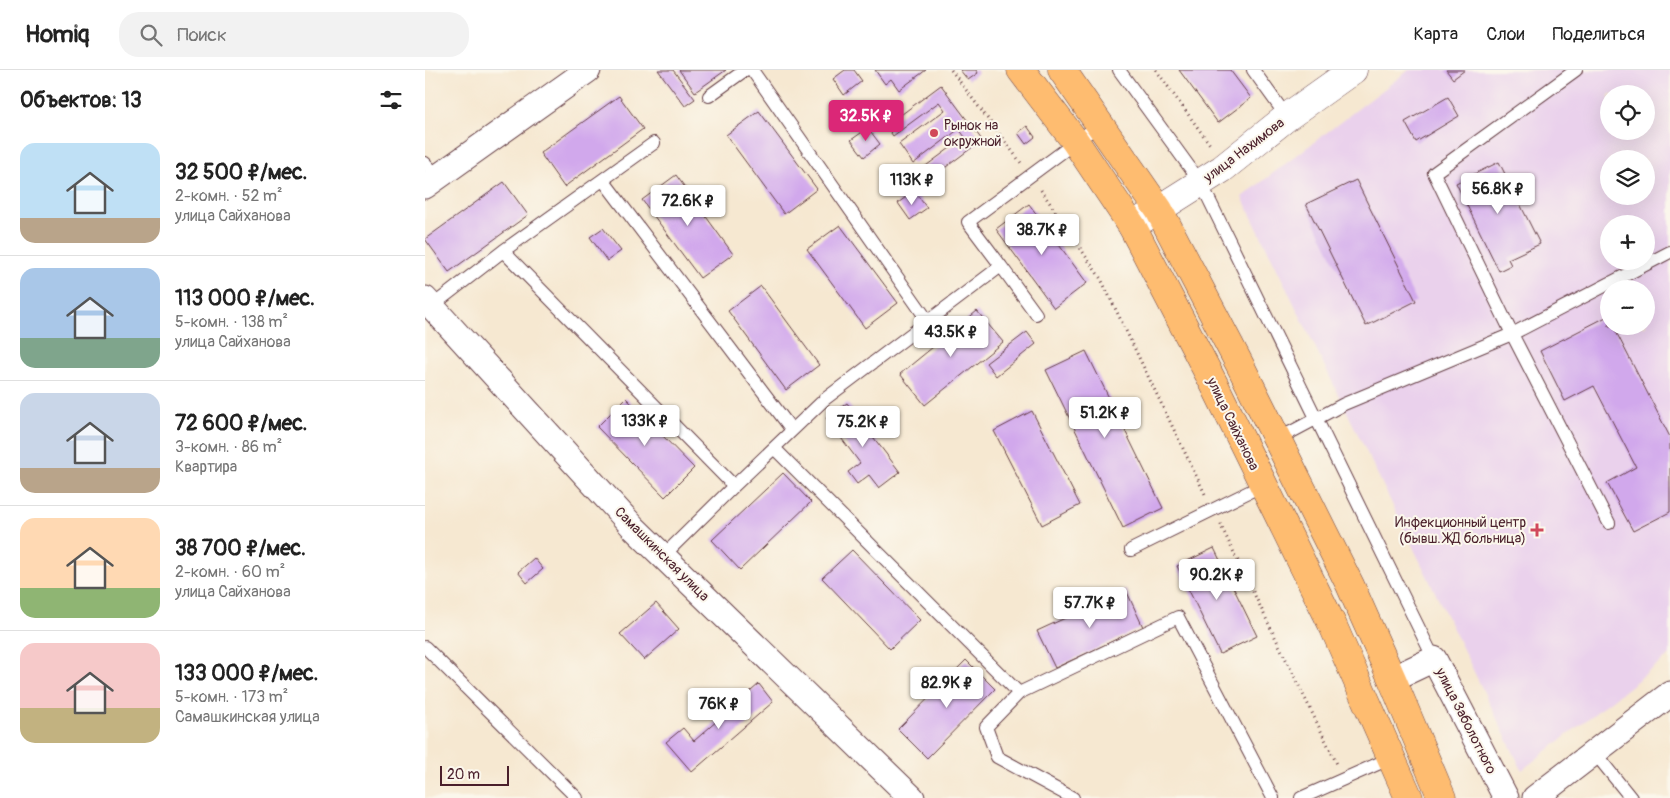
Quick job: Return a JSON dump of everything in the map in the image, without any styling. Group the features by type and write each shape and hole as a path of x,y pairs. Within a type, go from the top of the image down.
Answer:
{"main road":[{"name":"улица Сайханова","path":"1021,70 1075,141 1132,226 1333,626 1409,798"},
{"path":"1063,70 1159,210 1278,439 1350,585 1442,798"}],"street":[{"path":"429,175 588,70"},
{"name":"улица Нахимова","path":"1132,226 1212,176 1287,117 1353,70"},
{"name":"Самашкинская улица","path":"428,302 634,528 912,798"},
{"name":"улица Заболотного","path":"1392,679 1434,659 1506,798"},
{"path":"1535,798 1670,694"}],"lane":[{"path":"709,96 745,70"},
{"path":"752,70 928,321"},
{"path":"1119,70 1212,176 1316,419 1434,659"},
{"path":"1253,70 1287,117"},
{"path":"1576,70 1433,173 1512,334 1609,523"},
{"path":"1036,314 968,222 1100,124"},
{"path":"428,302 653,144"},
{"path":"603,180 792,430"},
{"path":"503,251 734,486"},
{"path":"1278,439 1343,404 1512,334 1670,252"},
{"path":"663,556 825,399 1001,266"},
{"path":"774,448 1019,693"},
{"path":"1131,550 1263,485"},
{"path":"1073,798 997,756 986,727 1019,693 1178,617 1273,798"},
{"path":"425,647 577,798"},
{"path":"1595,752 1631,798"},
{"path":"1301,798 1391,758"}],"path":[{"path":"951,70 1030,175 1101,280 1344,779"},
{"path":"1157,70 1211,145 1212,176"}],"shaded area":[{"name":"Инфекционный центр (бывш. ЖД больница)","path":"1409,70 1670,70 1670,655 1522,770 1242,197"}],"building":[{"path":"658,70 673,70 695,99 685,106"},
{"path":"679,70 726,70 695,92"},
{"path":"845,70 854,70 862,81 844,95 833,79"},
{"path":"875,70 926,70 899,90 891,79 885,84"},
{"path":"960,70 976,70 978,73 968,80"},
{"path":"1179,70 1230,70 1251,98 1218,123"},
{"path":"1446,70 1465,70 1453,79"},
{"name":"Рынок на окружной","path":"941,85 982,140 926,182 919,171 965,137 959,129 913,164 899,144 945,110 939,102 893,136 886,126"},
{"path":"619,96 643,129 564,187 540,153"},
{"path":"1448,97 1459,116 1416,142 1405,122"},
{"path":"759,111 817,189 784,214 726,135"},
{"path":"1027,126 1035,137 1026,144 1018,133"},
{"path":"868,128 880,144 864,157 851,140"},
{"path":"1499,162 1540,244 1508,259 1511,265 1499,271 1456,183"},
{"path":"676,175 733,254 700,278 642,200"},
{"path":"1356,180 1416,301 1366,326 1306,204"},
{"path":"504,182 528,215 449,272 425,239"},
{"path":"914,191 927,208 910,220 898,203"},
{"path":"1029,204 1087,283 1054,308 996,229"},
{"path":"840,225 898,303 865,328 807,249"},
{"path":"603,228 621,251 607,261 590,237"},
{"path":"761,286 819,365 786,390 728,311"},
{"path":"977,311 1003,342 925,405 900,374"},
{"path":"1600,320 1600,335 1618,335 1670,437 1670,512 1633,531 1607,483 1636,467 1594,386 1565,401 1540,351"},
{"path":"1027,332 1036,344 996,376 986,363"},
{"path":"1086,351 1163,508 1123,528 1046,370"},
{"path":"626,398 694,468 665,497 597,427"},
{"path":"847,403 900,472 879,488 869,475 857,484 848,472 860,463 826,418"},
{"path":"1032,411 1080,505 1042,525 994,431"},
{"path":"783,473 811,502 740,570 712,540"},
{"path":"1214,548 1257,636 1220,654 1177,566"},
{"path":"852,550 920,620 890,649 822,578"},
{"path":"534,558 543,569 527,583 518,572"},
{"path":"1126,590 1143,627 1055,668 1037,631"},
{"path":"656,603 679,629 644,660 620,634"},
{"path":"966,660 995,689 927,758 898,729"},
{"path":"759,684 773,702 692,772 666,742 683,728 694,741"}],"place":[{"name":"Рынок на окружной","path":"934,133"},
{"name":"Инфекционный центр (бывш. ЖД больница)","path":"1537,530"}]}
